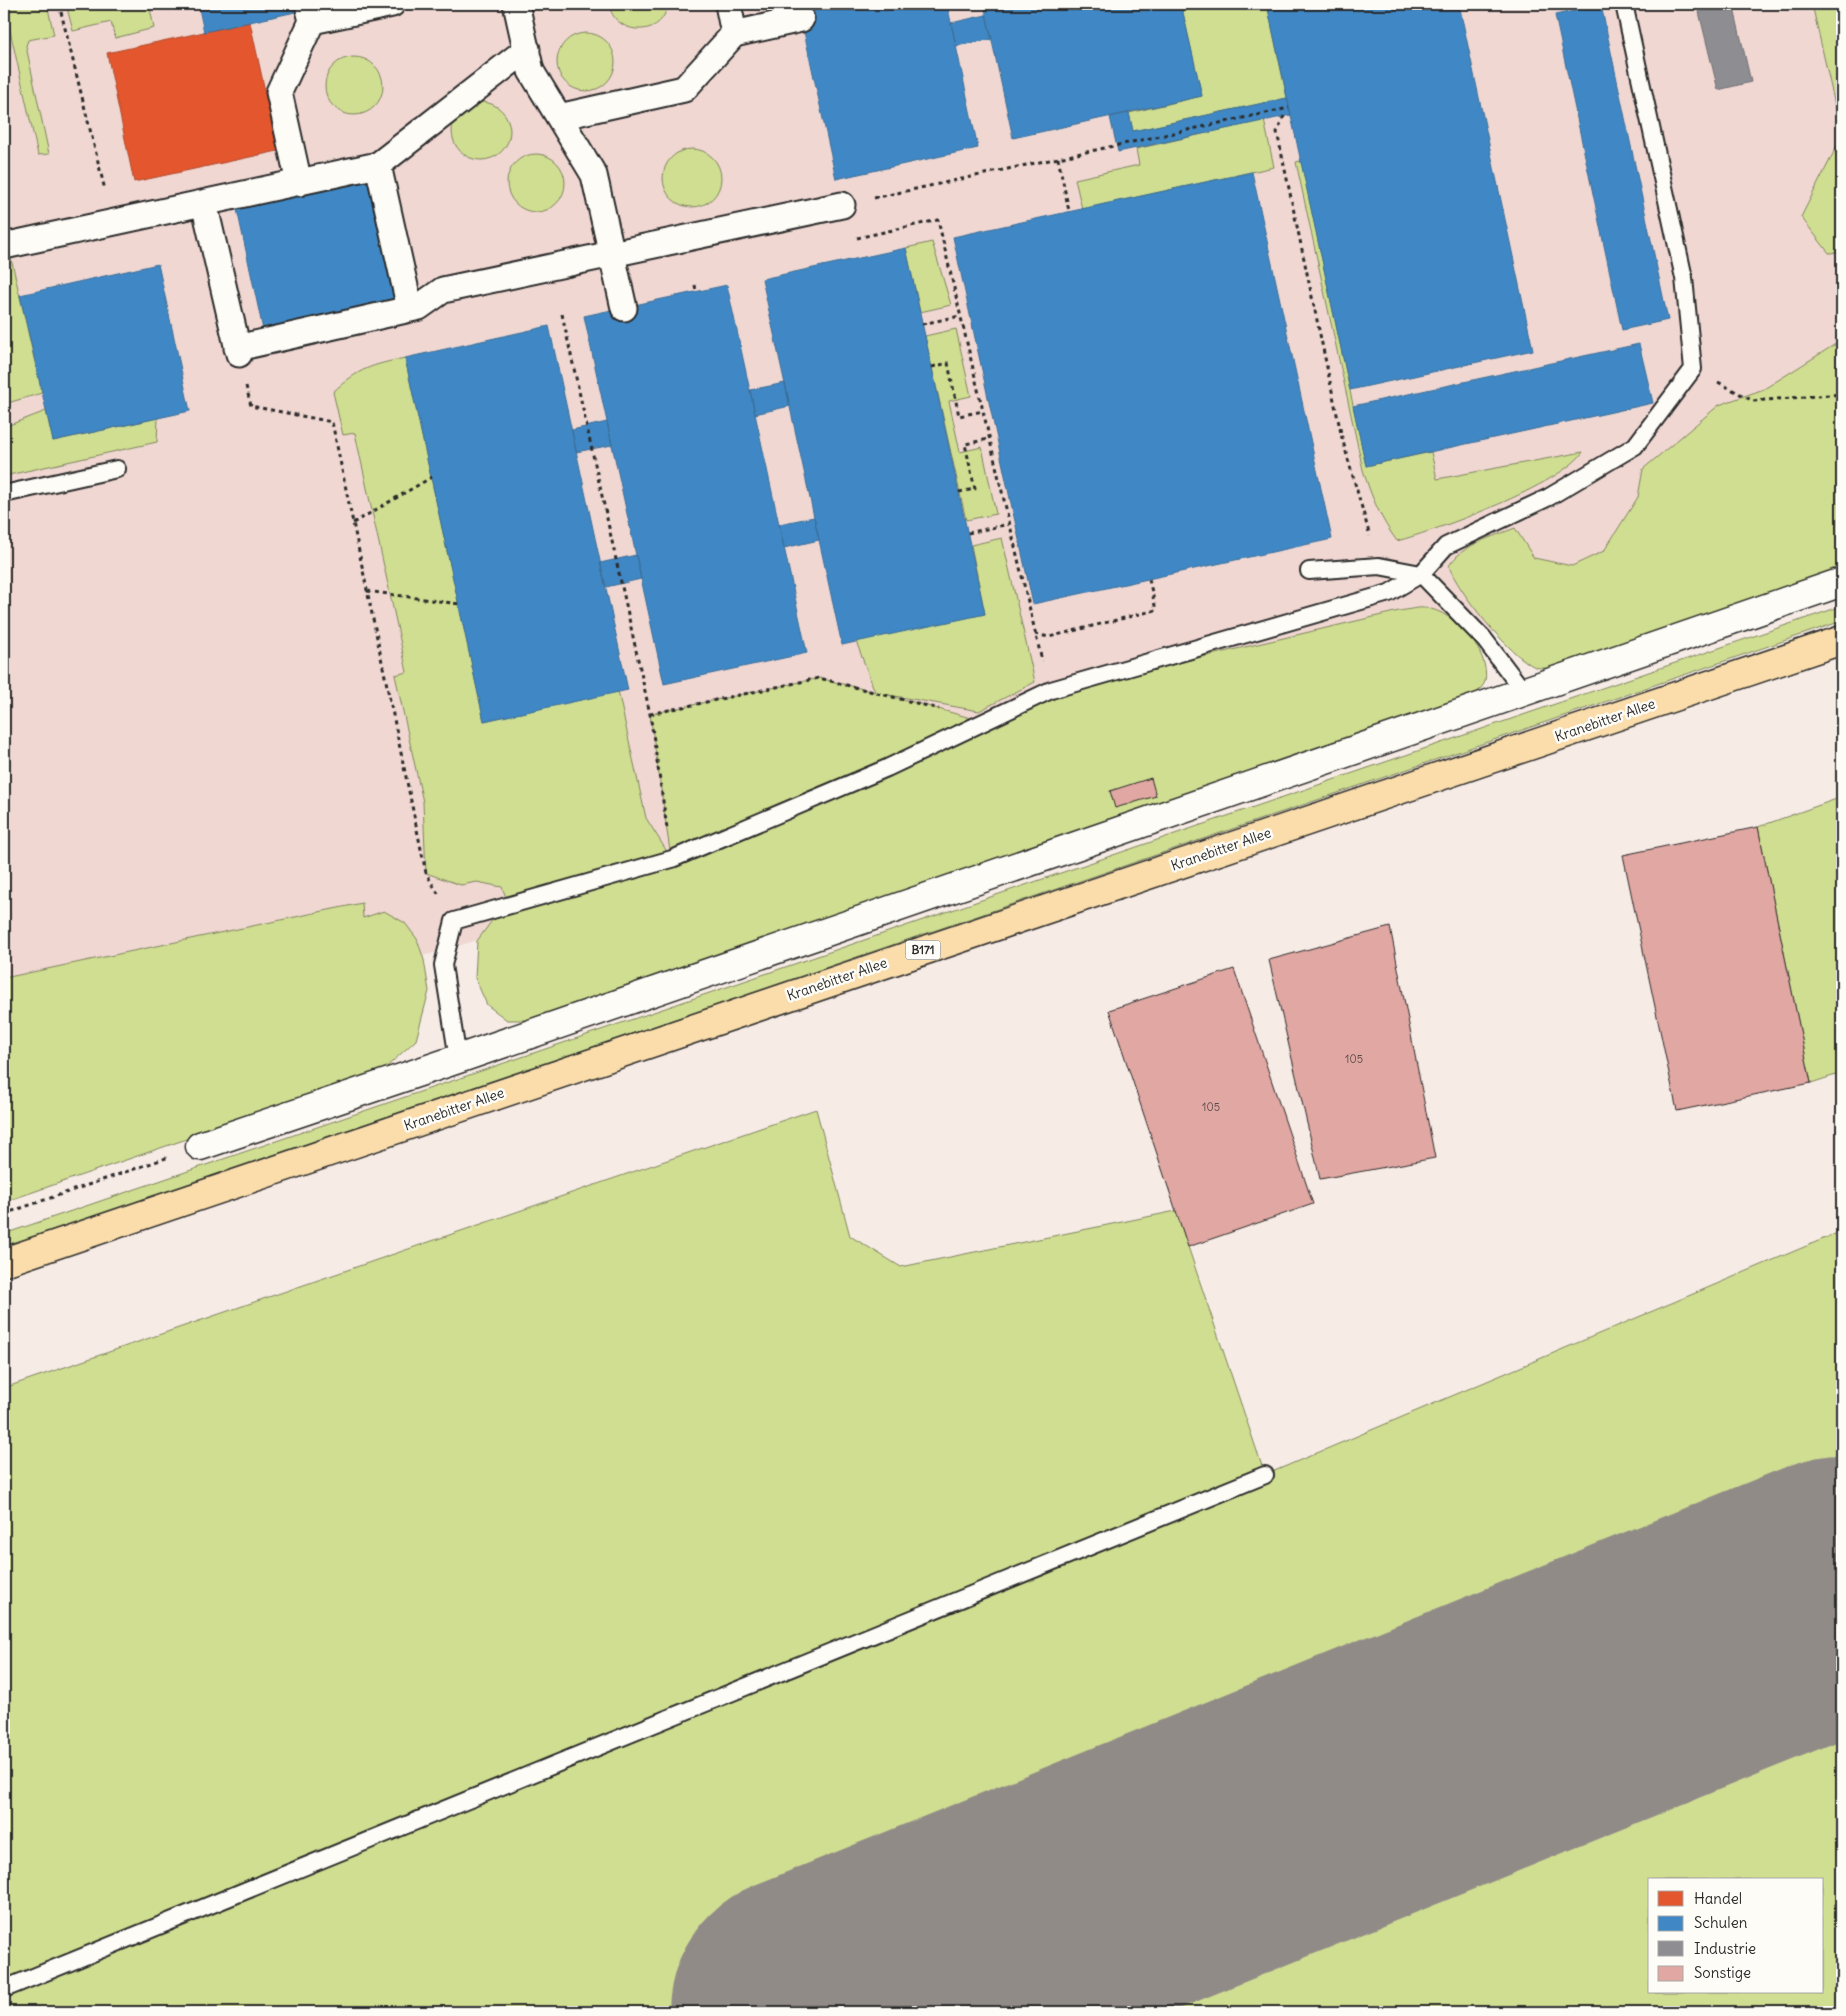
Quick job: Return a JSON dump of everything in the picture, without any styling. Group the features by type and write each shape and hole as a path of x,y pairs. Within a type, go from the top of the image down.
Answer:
{"main road":[{"name":"Kranebitter Allee","path":"4,1262 1842,640"}],"street":[{"path":"299,183 272,94 310,15 392,4"},
{"path":"516,4 531,71 594,175 624,308"},
{"path":"728,4 734,34"},
{"path":"559,117 684,89 734,34 801,19"},
{"path":"4,246 378,165 527,49"},
{"path":"378,165 410,309"},
{"path":"204,203 238,351 424,305 443,290 842,205"},
{"path":"200,1146 458,1059 1842,582"}],"lane":[{"path":"458,1059 443,965 454,921 672,859 887,768 1051,690 1389,594 1421,574 1446,546 1549,497 1635,446 1693,369 1684,278 1624,4"},
{"path":"4,494 117,468"},
{"path":"1309,571 1379,566 1421,574 1484,639 1524,692"},
{"path":"4,1989 1265,1475"}],"path":[{"path":"59,4 113,223"},
{"path":"842,205 1289,108"},
{"path":"1284,116 1277,132 1342,438 1379,566"},
{"path":"1058,158 1070,211"},
{"path":"938,220 1035,634 1051,690"},
{"path":"695,285 696,292"},
{"path":"562,314 650,714 672,859"},
{"path":"922,324 960,316"},
{"path":"932,367 948,363 959,416 982,411"},
{"path":"1693,369 1753,401 1842,394"},
{"path":"251,406 332,422 426,873 454,921"},
{"path":"959,492 975,489 965,444 989,439"},
{"path":"353,523 432,477"},
{"path":"968,533 1009,524"},
{"path":"1035,634 1049,637 1156,610 1149,579"},
{"path":"367,591 459,604"},
{"path":"650,714 819,678 983,721"},
{"path":"4,1214 200,1146"}],"shaded area":[{"path":"4,4 1842,4 1842,383 1484,639 431,954 4,1038"}],"green space":[{"path":"4,4 47,4 54,35 28,40 26,46 49,154 38,155"},
{"path":"66,4 149,4 154,28 115,38 111,22 73,31"},
{"path":"609,4 667,4 664,15 658,23 649,28 639,29 620,23 613,15"},
{"path":"1181,4 1267,4 1287,98 1133,131 1129,113 1202,96"},
{"path":"1812,4 1842,4 1842,136"},
{"path":"586,33 597,35 610,46 615,62 613,73 602,86 586,91 575,89 562,78 557,62 559,51 570,38"},
{"path":"354,57 365,59 378,70 383,86 381,97 370,110 354,115 343,113 330,102 325,86 327,75 338,62"},
{"path":"481,102 497,107 505,115 510,131 505,147 497,155 481,160 465,155 457,147 452,131 457,115 465,107"},
{"path":"1264,120 1274,167 1082,209 1075,179 1139,165 1136,149"},
{"path":"1842,136 1842,252 1829,253 1801,217"},
{"path":"692,149 703,151 716,162 721,178 719,189 708,202 692,207 681,205 668,194 663,178 665,167 676,154"},
{"path":"536,154 547,156 560,167 565,183 563,194 552,207 536,212 525,210 512,199 507,183 509,172 520,159"},
{"path":"1301,161 1366,466 1431,452 1437,479 1583,452 1570,465 1525,492 1497,505 1397,541 1377,507 1363,470 1296,162"},
{"path":"932,242 951,305 920,312 906,248"},
{"path":"11,258 42,393 4,404 4,260"},
{"path":"956,329 971,396 949,401 960,452 982,447 996,514 966,520 925,336"},
{"path":"1842,340 1842,570 1558,668 1537,668 1524,661 1499,637 1462,591 1449,566 1455,558 1479,542 1515,528 1534,558 1572,566 1604,551 1638,497 1643,469 1719,405 1764,389"},
{"path":"405,358 484,721 618,691 646,818 671,858 650,714 819,678 875,692 856,641 985,614 971,545 1002,538 1035,682 979,711 884,694 978,720 1048,698 1198,658 1416,608 1437,611 1459,625 1476,646 1482,658 1485,681 1474,697 532,1020 507,1020 487,1005 475,978 477,941 507,900 502,887 477,882 461,885 426,873 423,802 395,675 407,672 355,433 343,435 333,392 366,369"},
{"path":"46,411 53,441 158,418 157,442 4,476 4,427"},
{"path":"1842,606 1842,621 4,1248 4,1234"},
{"path":"1842,797 1842,1073 1811,1083 1758,827"},
{"path":"362,903 363,918 384,911 405,923 417,939 424,960 429,991 416,1040 381,1072 4,1202 4,978"},
{"path":"816,1109 850,1236 901,1267 1176,1211 1265,1475 1842,1231 1842,2012 4,2012 4,1388"}],"building: Handel":[{"path":"250,22 278,151 134,182 107,53"}],"building: Schulen":[{"path":"198,4 332,4 204,32"},
{"path":"798,4 947,4 978,148 836,179"},
{"path":"984,4 1181,4 1202,96 1013,138"},
{"path":"1267,4 1459,4 1533,350 1350,390"},
{"path":"1601,5 1668,320 1622,330 1555,15"},
{"path":"986,15 992,39 956,46 951,23"},
{"path":"1287,98 1291,115 1118,152 1110,117 1129,113 1133,131"},
{"path":"1252,172 1332,539 1033,604 953,237"},
{"path":"374,179 402,310 265,339 237,209"},
{"path":"906,248 985,614 842,645 762,279"},
{"path":"158,264 190,411 53,441 20,295"},
{"path":"727,285 807,653 664,684 584,316"},
{"path":"549,326 628,690 484,721 405,358"},
{"path":"1639,344 1653,403 1366,466 1353,406"},
{"path":"785,383 790,406 755,414 750,390"},
{"path":"607,422 612,445 576,452 572,430"},
{"path":"814,517 819,540 784,548 779,524"},
{"path":"636,555 641,579 606,587 600,563"}],"building: Industrie":[{"path":"1715,4 1733,4 1751,82 1718,90 1698,8"}],"building: Sonstige":[{"path":"1151,778 1156,796 1115,808 1110,791"},
{"path":"1758,827 1811,1083 1677,1111 1623,855"},
{"path":"1390,927 1435,1158 1320,1179 1269,960"},
{"path":"1234,969 1313,1204 1188,1247 1109,1010"}],"runway":[{"path":"806,2012 1842,1592"}]}
